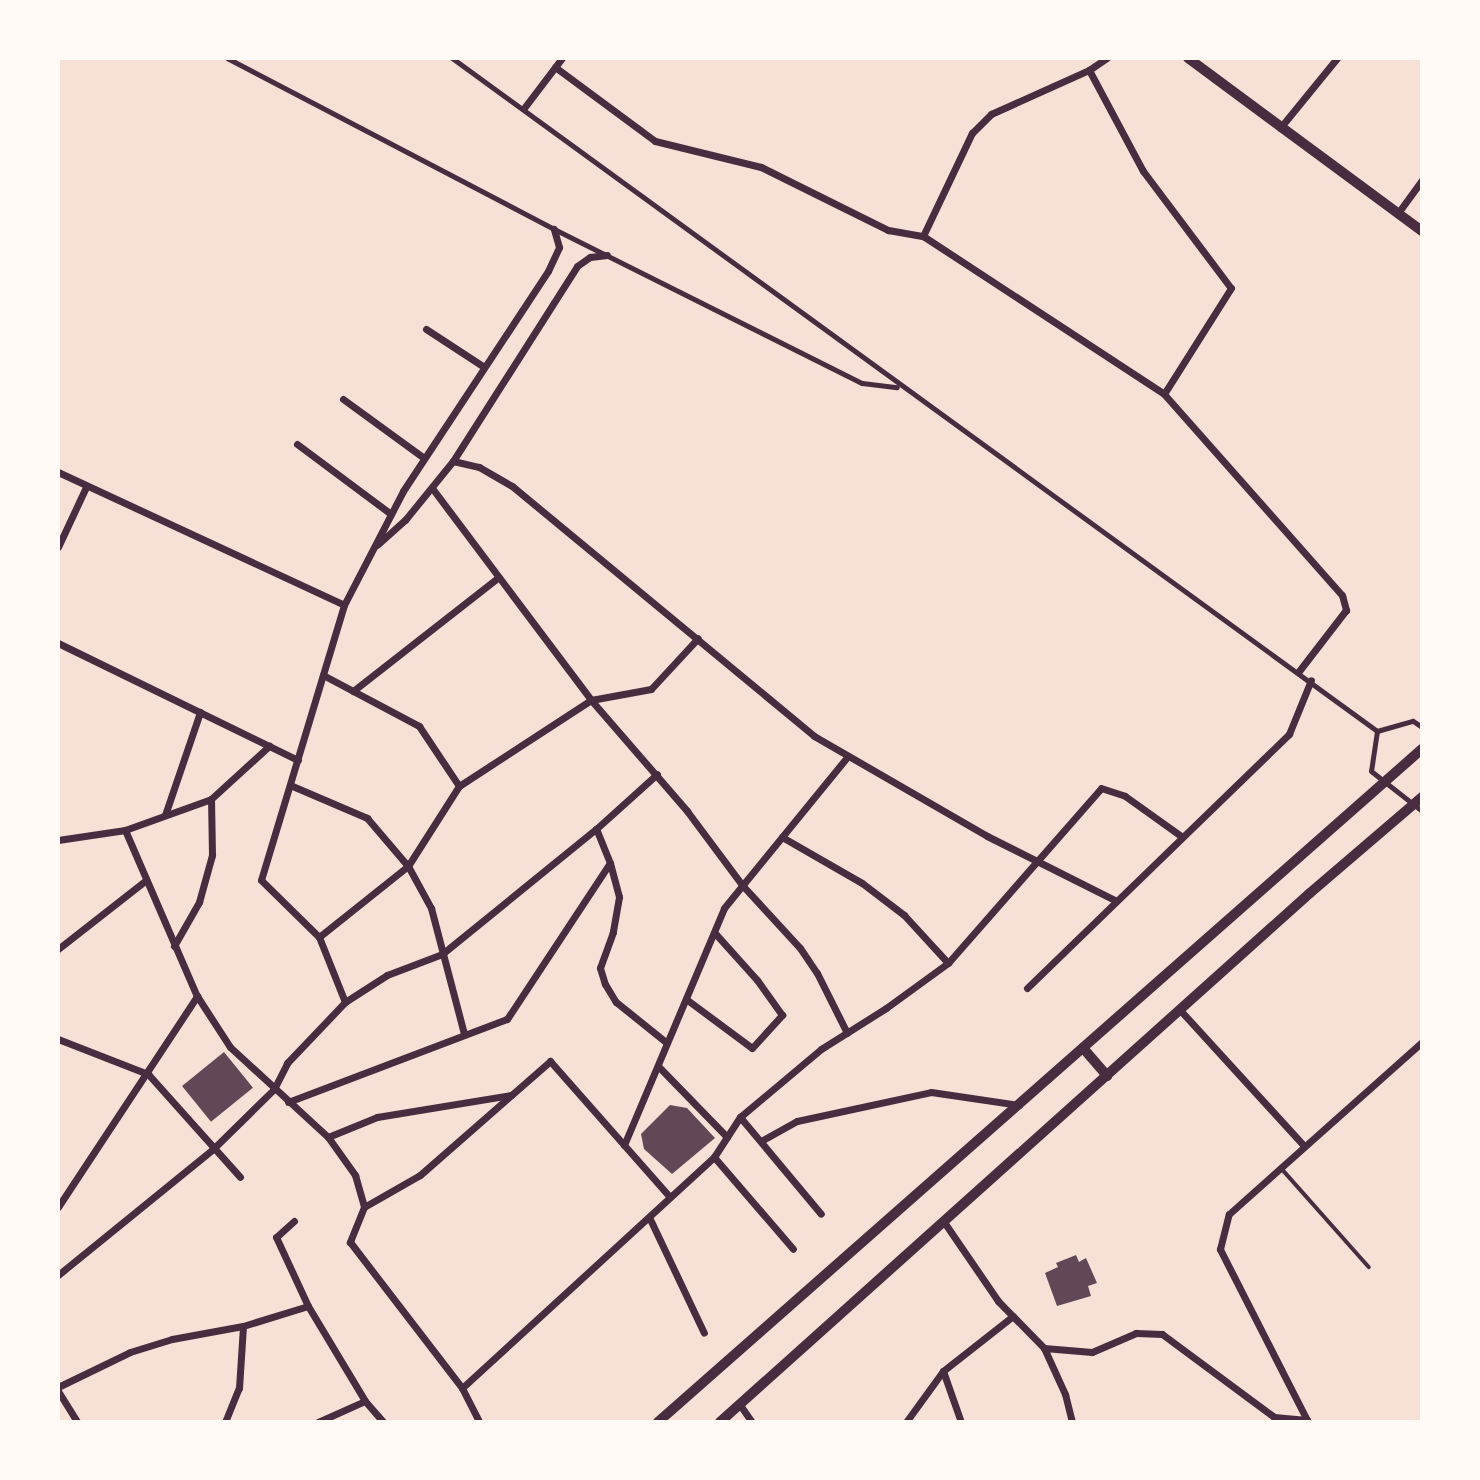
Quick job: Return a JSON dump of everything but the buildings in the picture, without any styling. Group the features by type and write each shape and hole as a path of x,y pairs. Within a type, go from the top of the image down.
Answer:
{"main road":[{"path":"1188,58 1422,231"},
{"path":"658,1422 1422,749"},
{"path":"720,1422 1422,797"},
{"path":"1083,1048 1107,1076"}],"street":[{"path":"227,58 554,229 862,383 901,387"},
{"path":"452,58 524,108 901,387 1311,680 1377,731"},
{"path":"524,108 562,58"},
{"path":"923,236 972,132 991,114 1089,70 1107,58"},
{"path":"1280,128 1337,58"},
{"path":"555,66 655,141 761,167 888,230 923,236 1164,394 1342,595 1346,610 1298,671"},
{"path":"1089,70 1143,171 1231,288 1164,394"},
{"path":"1398,213 1422,180"},
{"path":"345,1002 319,937 261,880 344,606 391,514 424,458 548,271 559,247 554,229"},
{"path":"373,550 405,520 453,461 577,266 590,257 607,255"},
{"path":"426,329 484,367"},
{"path":"343,399 424,458"},
{"path":"297,444 391,514"},
{"path":"453,461 479,467 512,486 814,736 1038,862 1115,900"},
{"path":"58,472 344,606"},
{"path":"58,547 86,487"},
{"path":"432,488 591,700 657,775 743,886 775,918 817,973 847,1033"},
{"path":"353,691 499,577"},
{"path":"319,937 408,866 459,786 591,700 652,689 698,639"},
{"path":"58,643 298,760"},
{"path":"323,675 419,726 459,786"},
{"path":"1027,988 1289,734 1311,680"},
{"path":"165,816 200,712"},
{"path":"1377,731 1413,721 1422,727"},
{"path":"1377,731 1371,771 1422,811"},
{"path":"58,840 125,830 211,799 269,746"},
{"path":"624,1145 724,908 848,756"},
{"path":"58,1275 214,1148 274,1089 287,1063 345,1002 387,975 442,954 596,829 657,775"},
{"path":"290,785 367,818 408,866 431,908 464,1034"},
{"path":"462,1388 715,1157 740,1117 821,1049 948,963 1101,788 1125,796 1181,836"},
{"path":"174,946 199,902 212,855 211,799"},
{"path":"596,829 610,863 619,897 613,932 600,968 605,985 617,1002 667,1043"},
{"path":"125,830 197,996 230,1047 328,1137 355,1175 364,1207 350,1242 462,1388 480,1422"},
{"path":"782,837 872,891 904,915 948,963"},
{"path":"288,1102 507,1019 610,863"},
{"path":"58,949 146,880"},
{"path":"686,999 752,1048 782,1015 757,980 714,932"},
{"path":"58,1207 197,996"},
{"path":"1180,1010 1304,1146"},
{"path":"58,1039 148,1074 240,1177"},
{"path":"1307,1421 1220,1249 1229,1214 1422,1042"},
{"path":"364,1207 420,1175 550,1061 670,1198"},
{"path":"658,1066 727,1137"},
{"path":"761,1141 796,1121 931,1092 1018,1105"},
{"path":"328,1137 377,1117 512,1094"},
{"path":"740,1117 821,1214"},
{"path":"715,1157 793,1249"},
{"path":"649,1217 704,1333"},
{"path":"294,1221 276,1237 308,1306 365,1401 383,1422"},
{"path":"944,1222 998,1301 1044,1348 1065,1394 1072,1422"},
{"path":"77,1422 58,1389 130,1352 172,1339 243,1326 308,1306"},
{"path":"906,1422 943,1371 1013,1316"},
{"path":"225,1422 239,1388 243,1326"},
{"path":"1044,1348 1092,1352 1136,1333 1162,1335 1274,1417 1307,1421"},
{"path":"943,1371 961,1422"},
{"path":"318,1422 365,1401"},
{"path":"740,1405 751,1422"}],"lane":[{"path":"1281,1167 1369,1267"}]}
